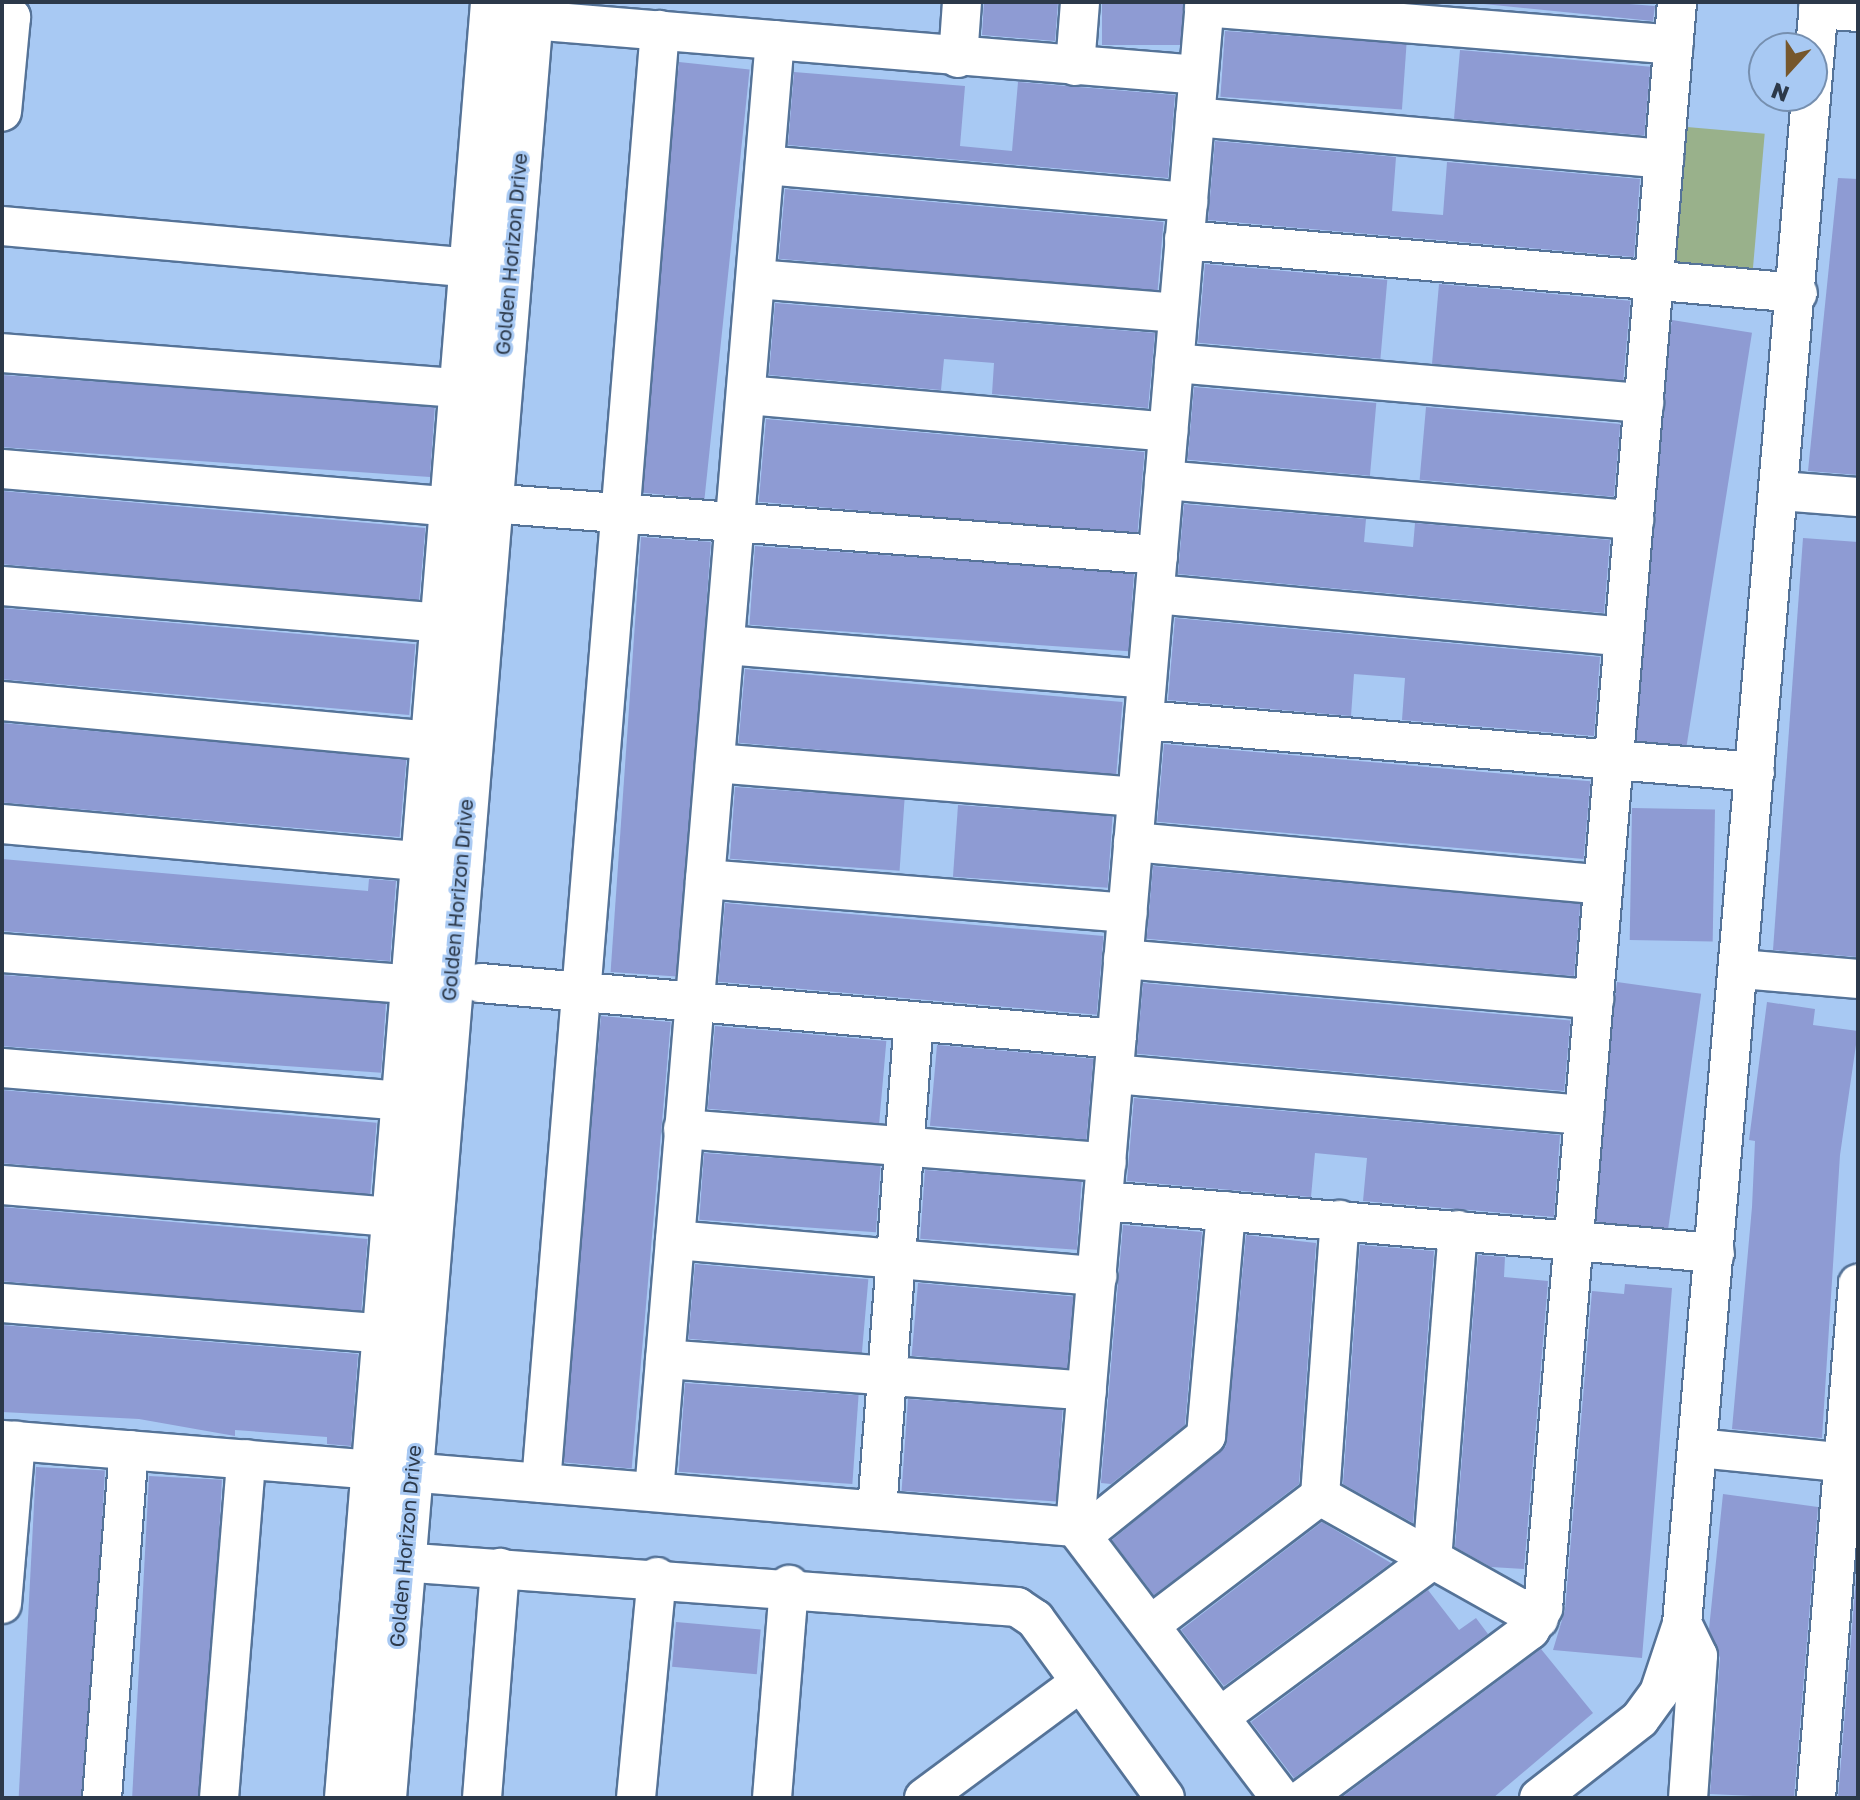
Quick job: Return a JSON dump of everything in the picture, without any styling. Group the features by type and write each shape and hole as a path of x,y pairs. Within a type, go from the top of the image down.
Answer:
{"street":[{"path":"958,58 962,2"},
{"path":"1075,66 1080,2"},
{"path":"1304,1798 1539,1619 1677,2"},
{"path":"1281,1798 1153,1623 1079,1531 1087,1391 1204,5 1673,45"},
{"path":"1539,1798 1640,1719 1659,1693 1682,1624 1798,293 1819,6 1858,12"},
{"path":"2,8 11,17 2,112"},
{"path":"519,8 660,30 958,58 1198,75"},
{"name":"Golden Horizon Drive","path":"405,1472 384,1334 414,985 442,864 434,741 472,268 519,8"},
{"name":"Golden Horizon Drive","path":"347,1798 384,1561 405,1472 442,864 519,8"},
{"path":"541,1483 577,991 660,30"},
{"path":"654,1492 775,40"},
{"path":"1195,117 1664,159"},
{"path":"765,165 1188,202"},
{"path":"2,226 472,268"},
{"path":"1184,240 1798,293"},
{"path":"756,279 1178,313"},
{"path":"2,353 462,388"},
{"path":"1174,363 1644,403"},
{"path":"747,395 1168,432"},
{"path":"2,469 453,507"},
{"path":"1164,480 1634,520"},
{"path":"1780,491 1858,497"},
{"path":"514,505 1158,555"},
{"path":"2,586 443,623"},
{"path":"1155,594 1623,637"},
{"path":"726,645 1147,679"},
{"path":"2,701 434,741"},
{"path":"1144,720 1755,772"},
{"path":"715,763 1137,797"},
{"path":"2,824 442,864"},
{"path":"1133,842 1603,885"},
{"path":"705,879 1128,913"},
{"path":"2,953 414,985"},
{"path":"1123,959 1594,999"},
{"path":"1740,969 1858,979"},
{"path":"480,983 914,1021 1115,1057 1584,1115"},
{"path":"877,1510 914,1021"},
{"path":"2,1068 404,1101"},
{"path":"683,1129 1107,1162"},
{"path":"2,1185 394,1217"},
{"path":"1103,1201 1715,1253"},
{"path":"2,1604 9,1440 877,1510 1079,1531 1206,1436 1226,1211"},
{"path":"1153,1623 1320,1496 1340,1220"},
{"path":"1221,1716 1432,1560 1458,1230"},
{"path":"675,1240 1097,1276"},
{"path":"1816,1798 1851,1464 1858,1284"},
{"path":"2,1303 384,1334"},
{"path":"665,1359 1087,1391"},
{"path":"1698,1448 1851,1464"},
{"path":"102,1798 129,1450"},
{"path":"219,1798 246,1459"},
{"path":"1320,1496 1539,1619"},
{"path":"384,1561 789,1585 1017,1607 1081,1682 1158,1795"},
{"name":"Golden Horizon Drive","path":"384,1561 384,1798"},
{"path":"482,1798 500,1568"},
{"path":"636,1798 657,1577"},
{"path":"772,1798 789,1585"},
{"path":"1682,1624 1698,1656 1688,1798"},
{"path":"924,1798 1081,1682"}],"green space":[{"path":"1687,127 1765,134 1753,272 1675,265"}],"building":[{"path":"984,2 1058,2 1055,41 982,35"},
{"path":"1102,2 1183,2 1183,45 1102,45"},
{"path":"1464,2 1603,2 1655,6 1653,21"},
{"path":"1225,31 1407,44 1402,110 1220,97"},
{"path":"1460,50 1650,67 1644,135 1454,119"},
{"path":"679,62 750,69 704,499 634,492"},
{"path":"794,72 965,86 960,146 1012,151 1018,82 1175,95 1168,178 788,145"},
{"path":"1215,141 1396,157 1392,211 1443,215 1447,162 1640,179 1634,257 1208,220"},
{"path":"1838,178 1858,179 1858,475 1808,471"},
{"path":"785,189 1164,222 1157,292 779,259"},
{"path":"1205,264 1387,280 1380,359 1198,343"},
{"path":"1439,284 1630,301 1623,380 1432,364"},
{"path":"775,303 1155,333 1148,408 992,394 994,363 944,359 941,390 769,375"},
{"path":"1672,320 1752,333 1686,748 1606,736"},
{"path":"2,375 435,405 430,477 2,447"},
{"path":"1194,387 1376,403 1370,476 1188,460"},
{"path":"1426,407 1620,424 1614,497 1420,480"},
{"path":"766,419 1145,452 1137,535 759,502"},
{"path":"2,491 425,528 419,601 2,564"},
{"path":"1184,504 1366,519 1364,542 1413,547 1415,523 1610,540 1604,613 1178,574"},
{"path":"641,537 711,542 680,977 611,972"},
{"path":"1803,538 1858,542 1858,957 1773,950"},
{"path":"755,546 1134,573 1129,651 749,625"},
{"path":"2,608 415,644 409,715 2,679"},
{"path":"1175,618 1600,657 1594,736 1402,720 1405,678 1354,674 1351,716 1168,700"},
{"path":"745,669 1123,702 1116,776 739,743"},
{"path":"2,723 406,758 400,837 2,802"},
{"path":"1164,744 1590,781 1584,859 1157,822"},
{"path":"735,787 905,799 900,871 730,859"},
{"path":"958,805 1113,816 1108,888 953,877"},
{"path":"1632,808 1715,809 1713,941 1630,940"},
{"path":"2,859 368,891 369,879 396,881 390,961 2,931"},
{"path":"1153,866 1580,903 1574,976 1147,939"},
{"path":"725,903 1104,936 1097,1015 718,982"},
{"path":"2,975 386,1002 381,1073 2,1046"},
{"path":"1617,982 1701,994 1668,1231 1584,1220"},
{"path":"1143,983 1570,1020 1564,1091 1137,1054"},
{"path":"1767,1002 1815,1009 1813,1025 1858,1031 1840,1155 1822,1438 1732,1429 1752,1207 1755,1141 1749,1140"},
{"path":"601,1016 671,1022 632,1468 562,1462"},
{"path":"715,1026 886,1041 879,1124 708,1109"},
{"path":"937,1045 1093,1059 1086,1139 930,1126"},
{"path":"2,1090 377,1123 370,1195 2,1163"},
{"path":"1134,1098 1560,1135 1554,1217 1363,1201 1367,1158 1315,1153 1311,1197 1127,1181"},
{"path":"704,1153 881,1165 876,1232 699,1220"},
{"path":"925,1170 1082,1181 1077,1250 920,1239"},
{"path":"2,1207 368,1239 361,1313 2,1281"},
{"path":"1123,1225 1202,1232 1185,1425 1111,1484 1101,1483"},
{"path":"1246,1235 1316,1243 1299,1484 1154,1595 1112,1540 1226,1446"},
{"path":"1360,1245 1434,1251 1413,1523 1343,1484"},
{"path":"1478,1255 1505,1257 1504,1277 1548,1281 1524,1569 1491,1567 1455,1547"},
{"path":"695,1264 868,1279 862,1354 688,1339"},
{"path":"918,1283 1073,1297 1067,1369 912,1356"},
{"path":"1625,1284 1672,1288 1642,1658 1553,1650 1565,1610 1592,1291 1624,1294"},
{"path":"2,1325 358,1354 351,1446 327,1444 327,1437 235,1430 235,1436 139,1419 2,1412"},
{"path":"685,1383 859,1395 852,1484 679,1472"},
{"path":"908,1399 1063,1410 1056,1502 902,1491"},
{"path":"36,1467 105,1471 88,1798 19,1798"},
{"path":"149,1476 222,1480 205,1798 132,1798"},
{"path":"1723,1494 1818,1507 1794,1798 1710,1794 1720,1658 1709,1629"},
{"path":"1322,1522 1391,1563 1224,1686 1181,1630"},
{"path":"1858,1554 1858,1798 1838,1798"},
{"path":"1428,1590 1459,1630 1476,1618 1488,1634 1294,1778 1251,1722"},
{"path":"676,1622 761,1629 757,1674 672,1667"},
{"path":"1541,1649 1593,1713 1493,1798 1341,1798"}]}
